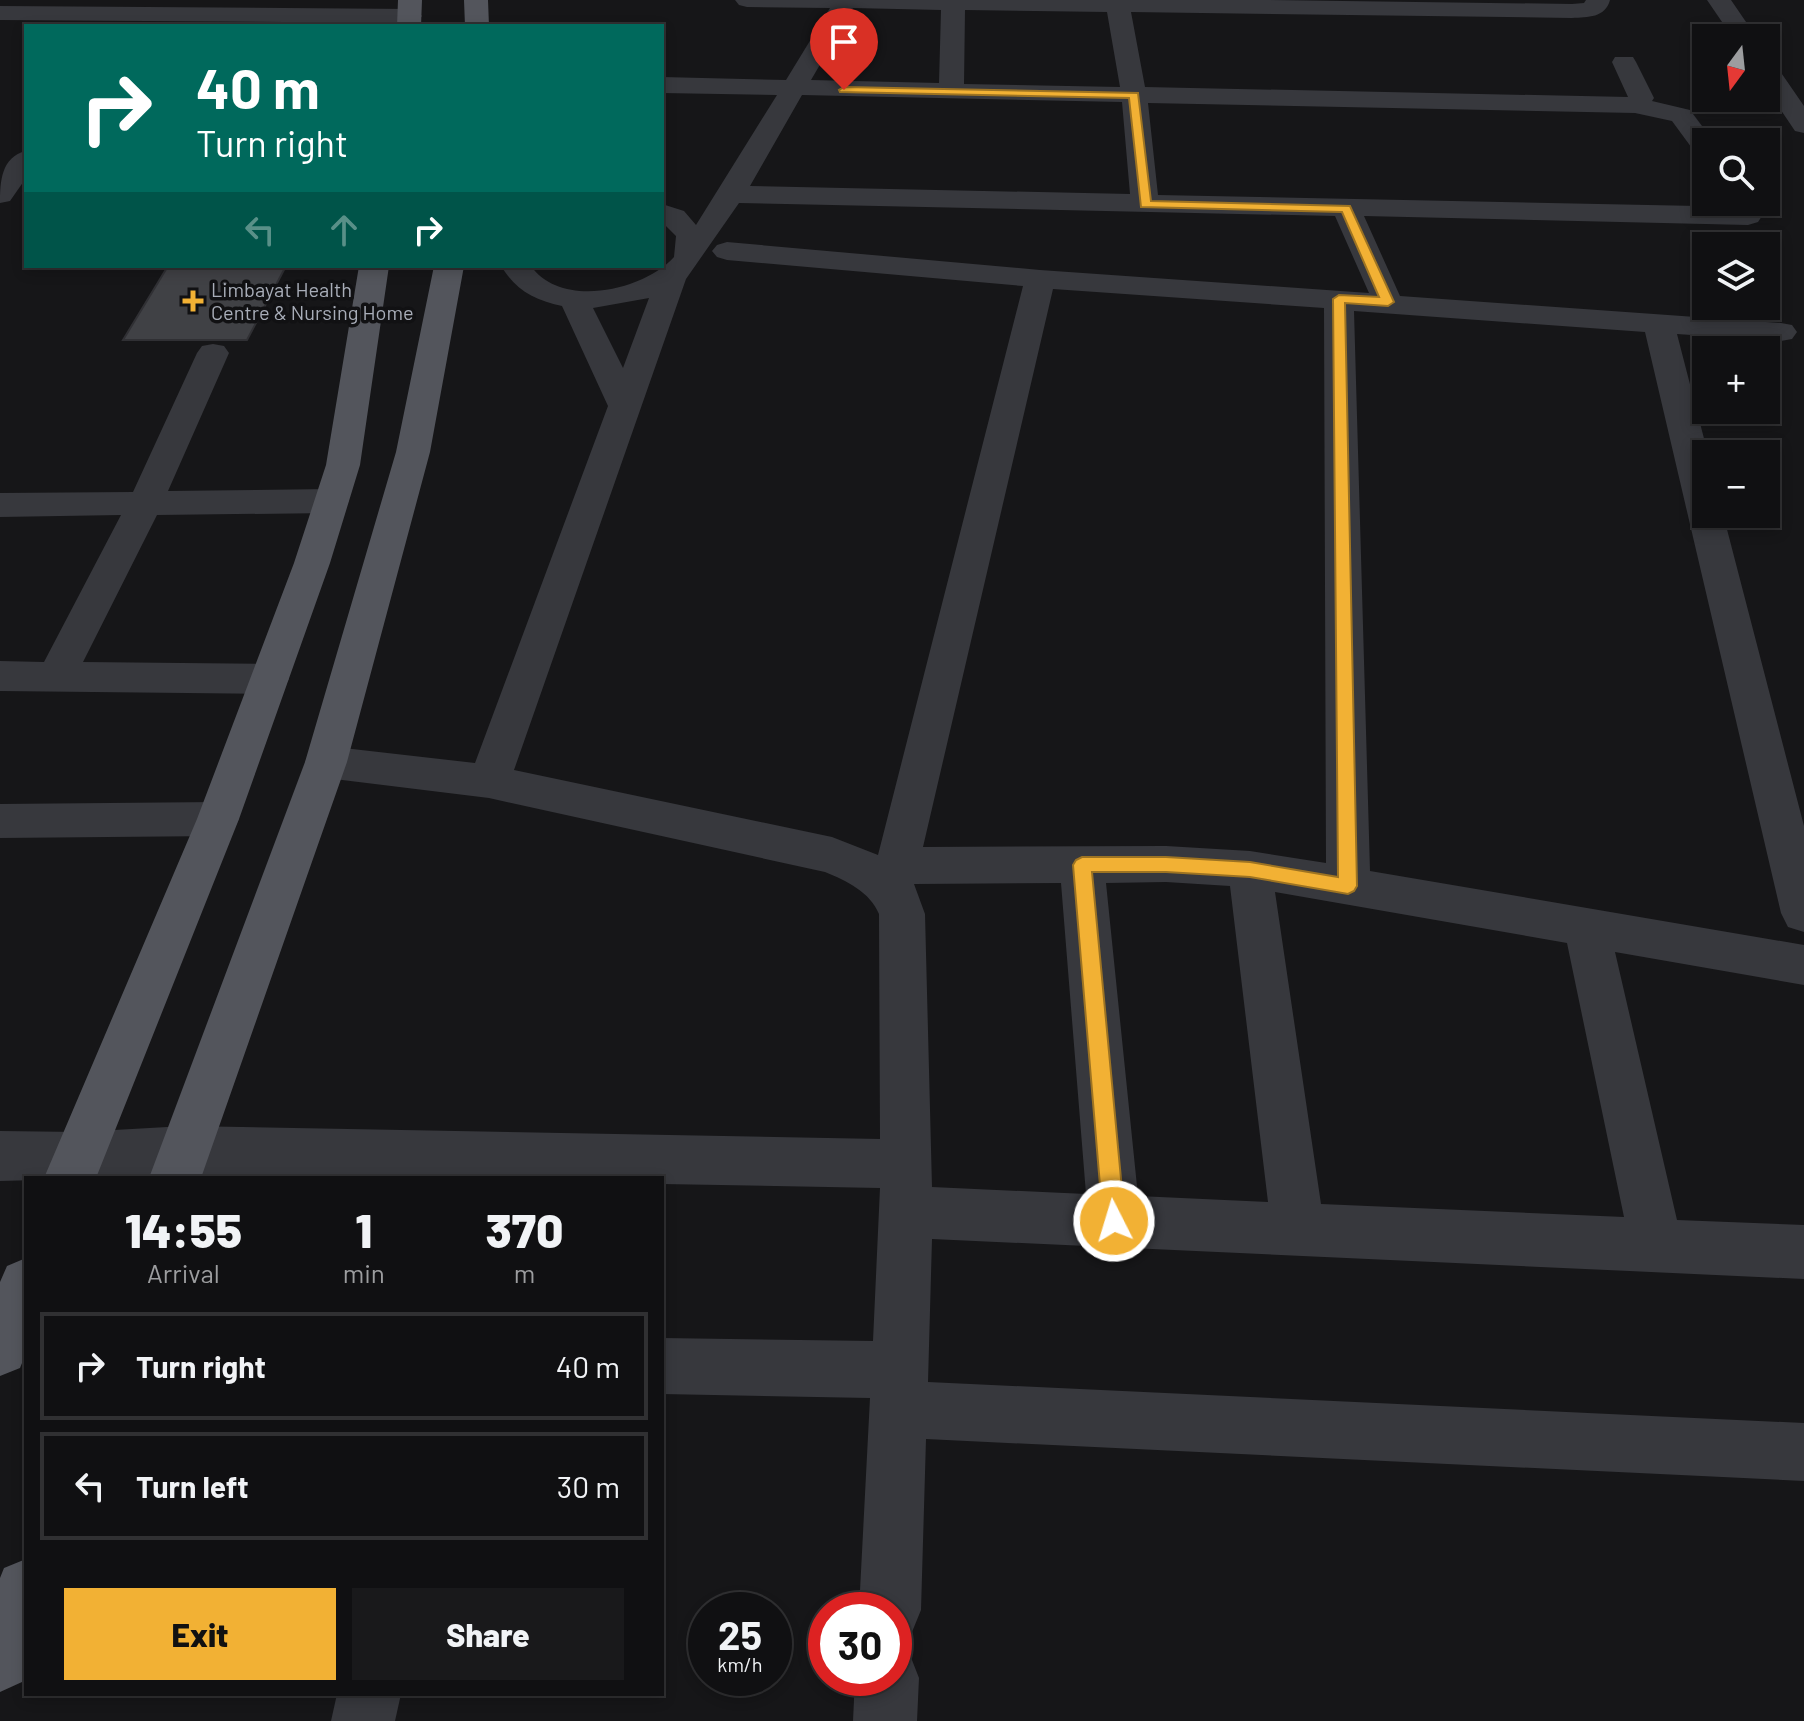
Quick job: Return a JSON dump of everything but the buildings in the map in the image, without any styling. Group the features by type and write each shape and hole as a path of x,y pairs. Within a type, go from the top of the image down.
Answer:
{"main road":[{"path":"476,0 477,24"},
{"path":"75,1167 218,819 312,563 343,465 374,268"},
{"path":"180,1165 326,762 413,452 449,268"},
{"path":"0,1348 24,1290"},
{"path":"0,1660 24,1595"}],"street":[{"path":"747,0 1572,11 1589,10 1597,5 1598,0"},
{"path":"1719,0 1735,24"},
{"path":"517,268 528,283 558,296 598,299 639,292 681,266 731,194 845,1"},
{"path":"951,92 953,4"},
{"path":"1118,6 1134,95 1145,204"},
{"path":"17,15 409,14"},
{"path":"1624,62 1641,98 1635,105"},
{"path":"664,85 1635,105 1681,115 1692,130"},
{"path":"1780,90 1804,125"},
{"path":"0,195 24,162"},
{"path":"731,194 1692,215"},
{"path":"1346,208 1388,302"},
{"path":"0,213 24,213"},
{"path":"489,781 681,266 690,235 674,217 664,213"},
{"path":"727,251 1040,279 1781,332"},
{"path":"891,1592 906,1188 902,914 894,877 1040,279"},
{"path":"573,297 626,408"},
{"path":"1339,299 1348,886"},
{"path":"1658,322 1804,913"},
{"path":"56,677 145,503 213,353"},
{"path":"0,505 331,501"},
{"path":"0,676 269,679"},
{"path":"326,762 489,781 832,855 894,877 1082,865 1166,864 1250,869 1804,965"},
{"path":"0,821 218,819"},
{"path":"1082,865 1114,1221"},
{"path":"1250,869 1298,1229"},
{"path":"1586,927 1656,1245"},
{"path":"0,1156 75,1167 494,1168 659,1176"},
{"path":"664,1176 906,1188 1114,1221 1804,1252"},
{"path":"664,1366 899,1390 1804,1452"},
{"path":"363,1721 369,1696"},
{"path":"885,1721 886,1696"}],"place":[{"name":"Limbayat Health Centre & Nursing Home","path":"193,301"}],"route":[{"path":"844,90 1134,95 1145,204 1346,208 1388,302 1339,299 1348,886 1250,869 1166,864 1082,865 1114,1221"}]}
